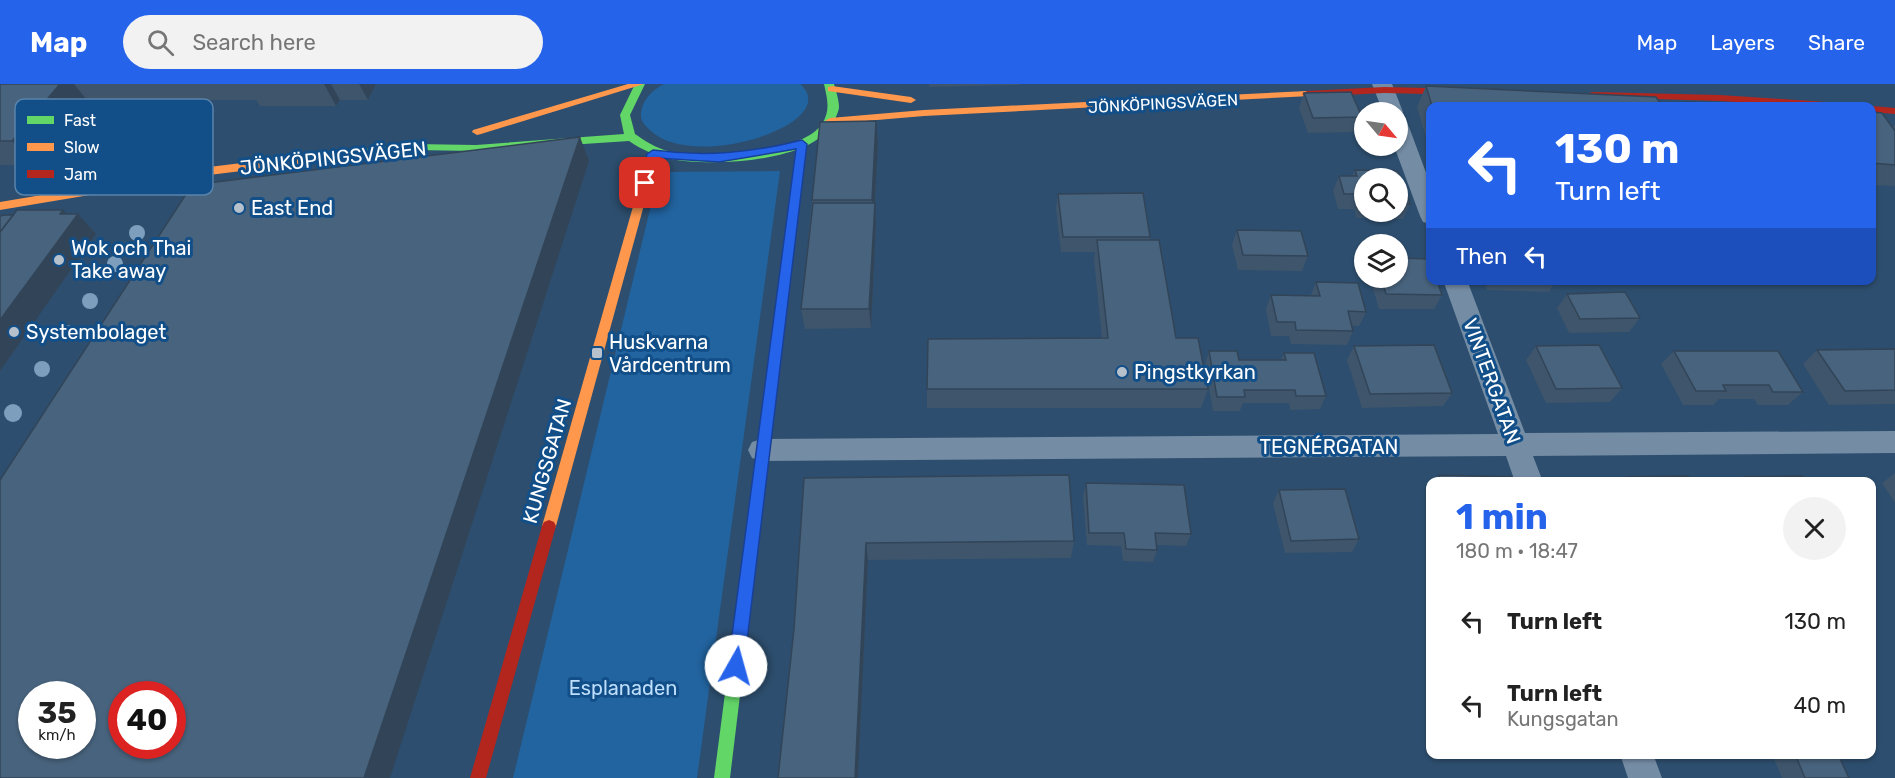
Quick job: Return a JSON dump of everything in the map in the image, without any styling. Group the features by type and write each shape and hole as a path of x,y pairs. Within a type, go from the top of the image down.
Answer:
{"street":[{"path":"413,147 490,129 640,84"},
{"path":"640,84 625,110 626,123 632,137 653,154 691,159 719,159 763,153 802,144 830,121 835,105 831,86"},
{"name":"JÖNKÖPINGSVÄGEN","path":"831,86 1008,110"},
{"path":"1383,87 1389,102"},
{"name":"JÖNKÖPINGSVÄGEN","path":"830,121 924,113 1383,87 1488,92"},
{"path":"1581,94 1781,102"},
{"path":"1876,109 1895,111"},
{"name":"JÖNKÖPINGSVÄGEN","path":"213,171 413,147 476,148 632,137"},
{"path":"722,778 802,144"},
{"name":"KUNGSGATAN","path":"478,778 653,154"},
{"path":"1408,154 1426,203"},
{"name":"JÖNKÖPINGSVÄGEN","path":"0,206 66,195"},
{"name":"VINTERGATAN","path":"1457,285 1528,477"},
{"name":"TEGNÉRGATAN","path":"762,450 1895,442"},
{"path":"1638,759 1645,778"}],"green space":[{"path":"664,84 800,84 808,99 802,114 784,127 758,138 729,144 699,146 672,142 651,131 643,122 641,111 645,101 655,89"},
{"name":"Esplanaden","path":"780,171 697,778 513,778 659,172"}],"building":[{"path":"0,84 60,84 47,99 15,99 15,137 12,141 0,141"},
{"path":"1426,86 1656,97 1659,102 1431,102"},
{"path":"1351,92 1355,102 1354,117 1313,118 1304,93"},
{"path":"1876,112 1882,113 1895,131 1895,165 1876,163"},
{"path":"876,121 872,200 812,200 820,122"},
{"path":"580,137 364,778 0,778 0,480 185,195 213,195 213,182"},
{"path":"1339,176 1354,176 1354,194 1344,194"},
{"path":"1143,193 1150,237 1063,237 1058,194"},
{"path":"813,203 875,203 869,309 801,309"},
{"path":"17,210 63,210 60,214 78,214 0,320 0,232"},
{"path":"13,215 0,232 0,216"},
{"path":"1237,230 1301,231 1308,256 1243,255"},
{"path":"1097,240 1159,240 1176,338 1198,338 1208,389 927,389 928,339 1108,338"},
{"path":"1408,258 1426,259 1426,285 1439,285 1442,295 1386,294 1384,288 1408,288"},
{"path":"1316,282 1354,283 1354,288 1359,288 1366,312 1348,311 1353,331 1296,330 1295,322 1277,322 1271,295 1320,296"},
{"path":"1625,292 1640,318 1580,319 1567,294"},
{"path":"1434,345 1452,393 1370,394 1354,346"},
{"path":"1599,345 1622,388 1556,389 1536,346"},
{"path":"1895,349 1895,390 1845,391 1817,350"},
{"path":"1209,351 1237,351 1239,360 1286,360 1284,353 1314,353 1326,396 1296,396 1295,390 1244,390 1245,397 1217,397"},
{"path":"1674,351 1778,351 1803,392 1773,392 1769,385 1723,385 1726,391 1696,391"},
{"path":"1069,475 1074,541 866,543 855,778 778,778 794,629 804,478"},
{"path":"1439,475 1512,477 1440,477"},
{"path":"1688,476 1688,477 1627,477"},
{"path":"1802,476 1802,477 1744,477"},
{"path":"1086,483 1184,485 1191,534 1155,533 1157,550 1126,549 1124,533 1089,533"},
{"path":"1345,489 1359,539 1291,541 1279,490"},
{"path":"1797,759 1840,759 1849,778 1805,778"}],"traffic: fast":[{"path":"640,84 625,115 630,136 660,153 700,159 754,156 783,150 808,140 826,127 834,108 829,84"},
{"path":"309,159 413,147 476,148 632,137"},
{"path":"722,778 777,340"}],"traffic: slow":[{"path":"477,132 639,84"},
{"path":"832,89 911,100"},
{"path":"830,121 924,113 1307,94"},
{"path":"549,526 653,154"},
{"path":"213,171 309,159"},
{"path":"0,206 66,195"}],"traffic: jam":[{"path":"1307,94 1384,90 1469,92"},
{"path":"1593,95 1780,102"},
{"path":"1876,109 1895,111"},
{"path":"777,340 802,144"},
{"path":"478,778 549,526"}],"place":[{"name":"East End","path":"239,208"},
{"name":"Wok och Thai Take away","path":"59,260"},
{"name":"Systembolaget","path":"14,332"},
{"name":"Huskvarna Vårdcentrum","path":"597,353"},
{"name":"Pingstkyrkan","path":"1122,372"}],"route":[{"path":"645,183 653,154 691,159 719,159 771,152 802,144 736,666"}]}
